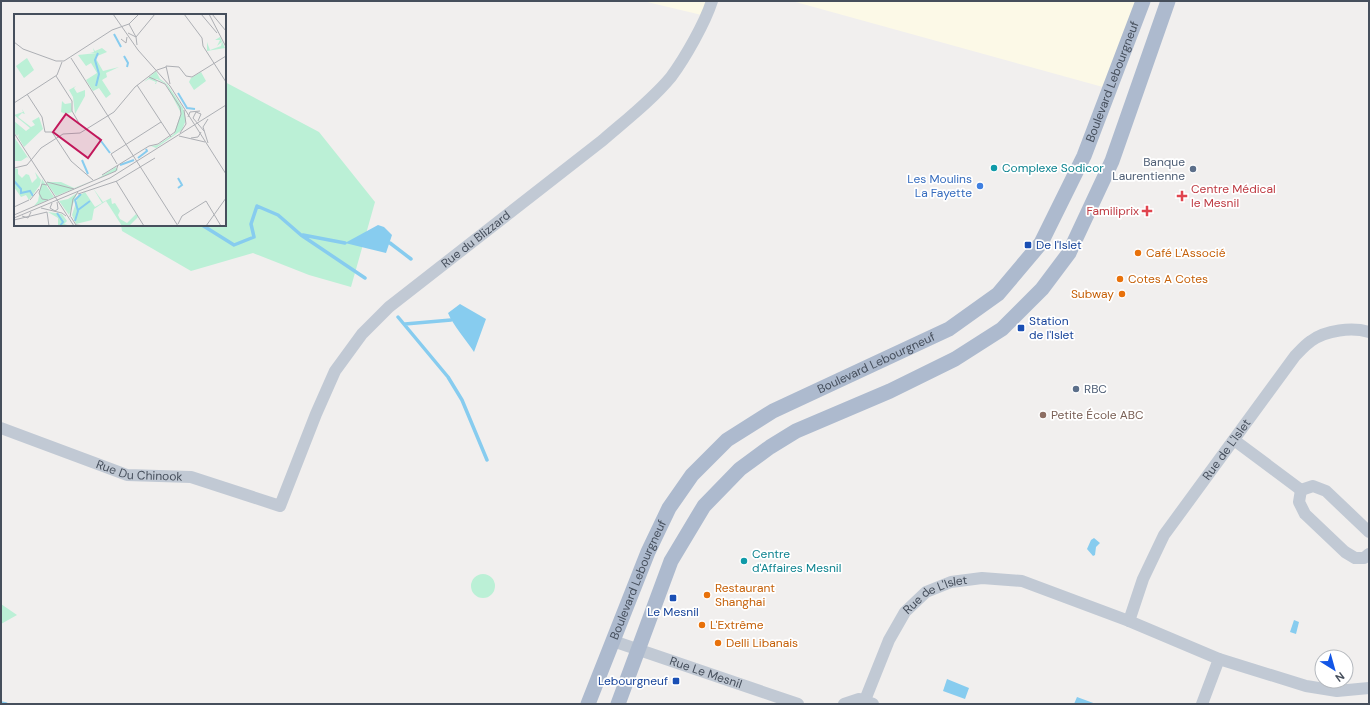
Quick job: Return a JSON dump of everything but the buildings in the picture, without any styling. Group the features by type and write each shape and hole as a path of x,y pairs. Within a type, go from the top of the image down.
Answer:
{"main road":[{"name":"Boulevard Lebourgneuf","path":"588,704 648,552 669,508 692,475 727,440 773,411 949,329 998,294 1041,243 1084,156 1143,1"},
{"name":"Boulevard Lebourgneuf","path":"618,704 640,649 671,560 704,506 740,469 770,447 796,431 890,391 955,359 1002,328 1042,289 1068,253 1106,174 1119,143 1168,1"}],"street":[{"name":"Rue du Blizzard","path":"280,506 316,414 335,371 362,334 389,307 604,140 637,111 671,76 706,18 712,1"},
{"name":"Rue de L'Islet","path":"1129,621 1143,579 1164,535 1295,356 1312,340 1333,331 1360,329 1369,332"},
{"name":"Rue Du Chinook","path":"1,428 127,475 191,477 280,506"},
{"path":"1234,440 1301,490"},
{"path":"1301,490 1313,486 1326,491 1369,532"},
{"path":"1301,490 1299,502 1305,514 1345,552 1355,558 1364,558 1369,554"},
{"name":"Rue de L'Islet","path":"869,702 889,640 905,612 926,592 951,582 982,578 1022,581 1129,621 1219,659 1306,686 1336,691 1369,688"},
{"name":"Rue Le Mesnil","path":"613,640 798,704"},
{"path":"1202,704 1219,659"},
{"path":"844,704 853,700 869,702"}],"shaded area":[{"path":"643,1 715,1 710,17"},
{"path":"792,1 1143,1 1110,89"}],"green space":[{"path":"226,83 319,132 375,202 351,287 309,275 253,253 191,271 122,231 121,226 226,226"},
{"path":"483,574 492,577 495,586 492,595 483,598 474,595 471,586 474,577"},
{"path":"1,604 17,615 1,624"}],"water":[{"path":"378,225 384,227 392,235 386,253 345,243"},
{"path":"460,304 486,319 474,352 448,313"},
{"path":"1094,538 1100,543 1096,547 1095,555 1093,556 1087,549 1091,540"},
{"path":"1294,620 1299,622 1296,634 1290,632"},
{"path":"947,679 969,688 965,699 943,691"},
{"path":"1077,697 1096,704 1074,704"}],"waterway":[{"path":"204,226 234,245 254,237 251,224 257,206 278,215 301,235 365,278"},
{"path":"303,235 345,243"},
{"path":"390,243 411,259"},
{"path":"398,317 448,377 462,400 487,460"},
{"path":"405,324 451,320"},
{"path":"1,703 6,704"}],"place":[{"name":"Complexe Sodicor","path":"994,168"},
{"name":"Banque Laurentienne","path":"1193,169"},
{"name":"Les Moulins La Fayette","path":"980,186"},
{"name":"Centre Médical le Mesnil","path":"1182,196"},
{"name":"Familiprix","path":"1147,211"},
{"name":"De l'Islet","path":"1028,245"},
{"name":"Café L'Associé","path":"1138,253"},
{"name":"Cotes A Cotes","path":"1120,279"},
{"name":"Subway","path":"1122,294"},
{"name":"Station de l'Islet","path":"1021,328"},
{"name":"RBC","path":"1076,389"},
{"name":"Petite École ABC","path":"1043,415"},
{"name":"Centre d'Affaires Mesnil","path":"744,561"},
{"name":"Restaurant Shanghai","path":"707,595"},
{"name":"Le Mesnil","path":"673,598"},
{"name":"L'Extrême","path":"702,625"},
{"name":"Delli Libanais","path":"718,643"},
{"name":"Lebourgneuf","path":"676,681"}]}
